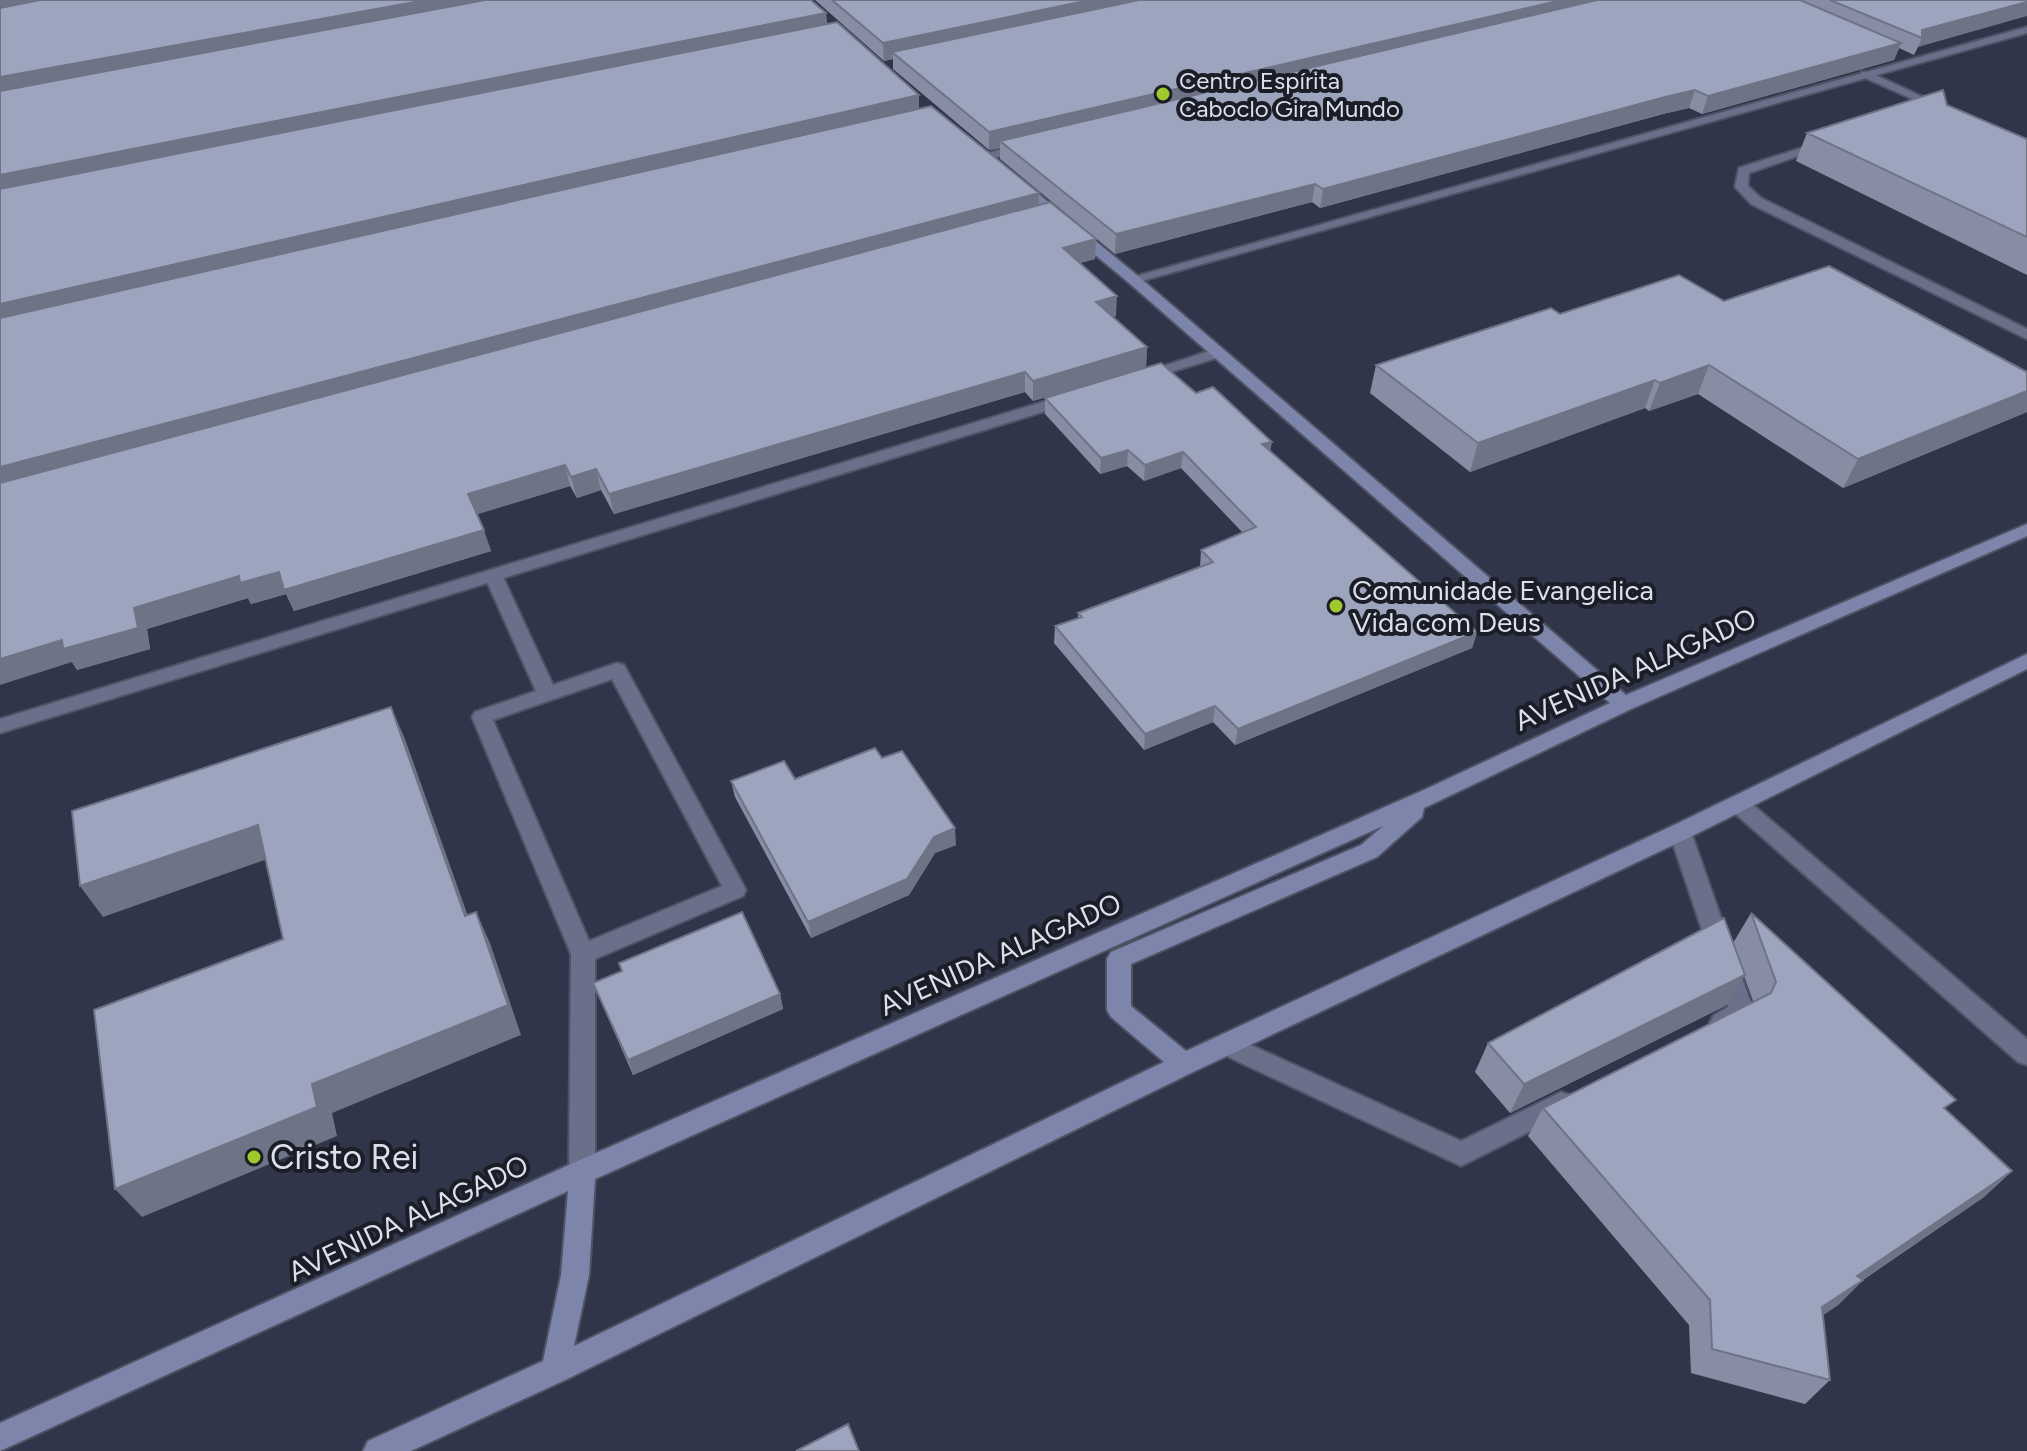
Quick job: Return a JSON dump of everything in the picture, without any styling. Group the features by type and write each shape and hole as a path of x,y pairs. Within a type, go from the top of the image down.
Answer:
{"main road":[{"path":"990,161 1046,217 1133,279 1624,704"},
{"name":"AVENIDA ALAGADO","path":"0,1438 582,1172 1433,795 1624,704 2027,529"},
{"path":"378,1451 555,1370 1184,1064 1229,1046 1680,832 2027,661"},
{"path":"1184,1064 1119,1010 1119,959 1369,851 1433,795"},
{"path":"555,1370 575,1275 582,1172"}],"street":[{"path":"1133,279 2027,30"},
{"path":"1897,55 1912,61"},
{"path":"1865,74 1954,114"},
{"path":"1925,112 1940,107"},
{"path":"990,161 1046,142"},
{"path":"1834,142 1743,171 1741,187 1756,201 2027,335"},
{"path":"1128,381 1218,353"},
{"path":"0,726 1082,394"},
{"path":"493,575 547,694"},
{"path":"582,1172 583,954 482,717 617,670 735,890 583,954"},
{"path":"1738,804 2027,1054"},
{"path":"1680,832 1742,1012 1700,1034"},
{"path":"1229,1046 1461,1154 1587,1090"}],"building":[{"path":"40,0 426,0 0,77 0,8"},
{"path":"485,0 811,0 826,13 0,175 0,91"},
{"path":"832,0 1090,0 883,43"},
{"path":"1139,0 1562,0 989,132 892,52"},
{"path":"1597,0 1800,0 1901,43 1708,96 1695,90 1669,96 1323,189 1315,184 1116,234 1000,141"},
{"path":"1830,0 2027,2 1922,30 1922,38"},
{"path":"837,22 919,95 0,304 0,189"},
{"path":"1943,90 1947,105 2027,139 2027,237 1807,133"},
{"path":"931,106 1039,193 0,467 0,318"},
{"path":"1050,202 1096,239 1063,248 1117,296 1096,302 1147,347 1033,381 1025,372 609,494 596,469 571,477 565,465 468,494 484,530 284,590 279,572 240,583 239,576 134,608 138,628 63,649 62,640 0,659 0,483"},
{"path":"1829,266 2027,372 2027,391 1858,459 1709,365 1660,383 1655,380 1478,443 1376,365 1551,308 1560,314 1679,275 1724,301"},
{"path":"1161,363 1196,393 1213,387 1272,442 1262,444 1477,632 1238,729 1215,706 1145,734 1055,626 1082,617 1078,613 1213,562 1201,550 1256,527 1183,452 1145,465 1128,450 1101,458 1045,398"},
{"path":"391,707 465,916 476,912 508,1005 312,1084 317,1107 115,1189 94,1010 283,939 258,825 80,886 72,811"},
{"path":"875,748 882,758 902,751 955,828 934,837 907,879 808,922 731,781 784,761 795,779"},
{"path":"742,912 780,994 628,1060 593,983 622,971 619,963"},
{"path":"1751,913 1956,1100 1944,1108 2012,1171 1857,1276 1863,1280 1822,1307 1830,1380 1712,1349 1710,1300 1543,1108 1771,993 1776,982"},
{"path":"1724,918 1745,975 1524,1084 1488,1043"},
{"path":"848,1424 859,1451 796,1451"}],"place":[{"name":"Centro Espírita Caboclo Gira Mundo","path":"1163,94"},
{"name":"Comunidade Evangelica Vida com Deus","path":"1336,606"},
{"name":"Cristo Rei","path":"254,1157"}]}
